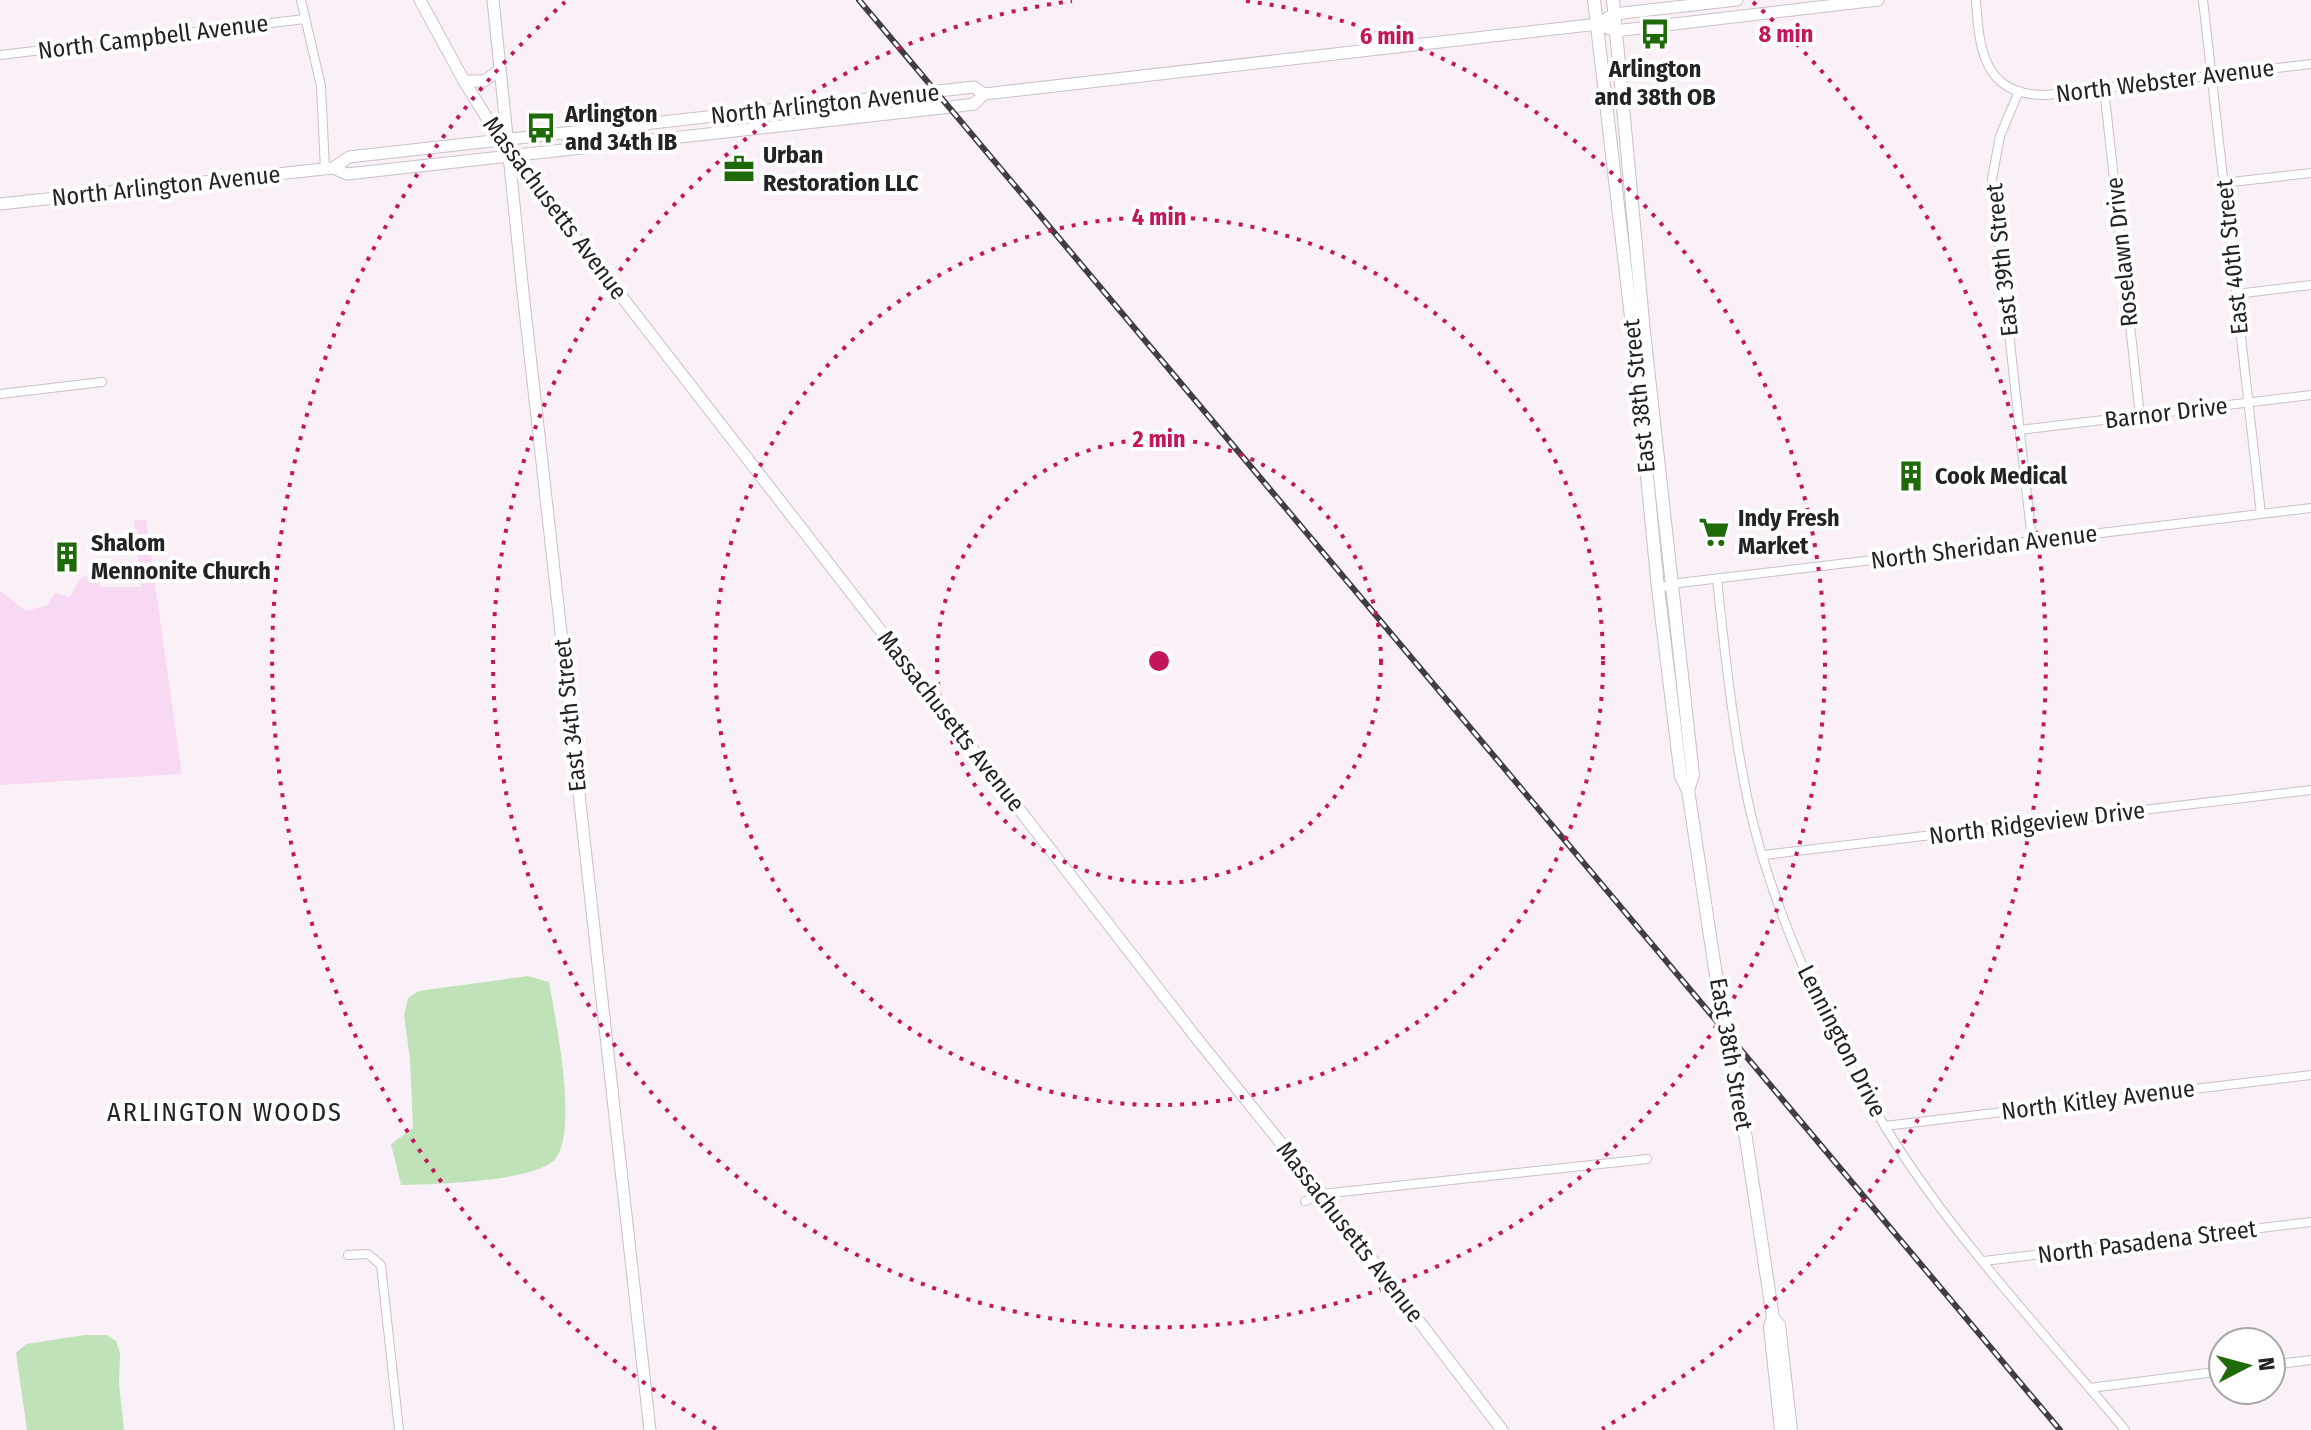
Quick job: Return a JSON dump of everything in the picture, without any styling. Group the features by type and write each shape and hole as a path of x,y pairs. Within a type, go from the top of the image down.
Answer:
{"main road":[{"name":"Massachusetts Avenue","path":"420,0 464,81 507,148 1189,1028 1322,1194 1502,1430"},
{"name":"East 34th Street","path":"493,0 650,1430"},
{"name":"East 38th Street","path":"1594,0 1664,587"},
{"name":"East 38th Street","path":"1613,0 1681,777 1688,790 1715,969 1743,1119 1773,1318 1770,1327 1781,1430"},
{"name":"North Arlington Avenue","path":"0,204 329,168 349,157 507,148 974,104 984,94 1598,24 1614,14 1737,0"},
{"name":"North Arlington Avenue","path":"1598,24 1615,31 1878,0"},
{"path":"464,81 484,81 500,70"},
{"name":"North Arlington Avenue","path":"329,168 347,174 507,148 974,87 984,94"},
{"name":"East 38th Street","path":"1773,1318 1779,1325 1791,1430"}],"street":[{"path":"301,0 321,86 329,168"},
{"path":"1976,0 1979,43 1986,63 2000,80 2019,91"},
{"name":"East 40th Street","path":"2203,0 2261,514"},
{"name":"North Campbell Avenue","path":"0,55 305,19"},
{"name":"North Webster Avenue","path":"2019,91 2046,95 2311,64"},
{"name":"Roselawn Drive","path":"2104,88 2140,416"},
{"name":"East 39th Street","path":"2019,91 2000,136 1992,179 2032,541"},
{"path":"2223,183 2311,173"},
{"path":"2236,294 2311,285"},
{"path":"0,394 102,382"},
{"name":"Barnor Drive","path":"2020,430 2311,395"},
{"name":"North Sheridan Avenue","path":"1664,587 2311,508"},
{"name":"Lennington Drive","path":"1717,579 1737,742 1749,806 1764,855 1816,993 1841,1046 1885,1126 1933,1197 2125,1430"},
{"name":"North Ridgeview Drive","path":"1764,855 2311,790"},
{"name":"North Kitley Avenue","path":"1885,1126 2311,1075"},
{"path":"1305,1201 1322,1194 1647,1159"},
{"name":"North Pasadena Street","path":"1984,1261 2311,1222"},
{"path":"348,1255 368,1254 381,1265 399,1430"},
{"path":"2287,1363 2311,1360"},
{"path":"2090,1388 2207,1373"}],"shaded area":[{"path":"134,520 146,520 182,774 0,785 0,591 26,611 48,605 55,593 70,597 82,577 98,573 101,587 141,587"},
{"path":"528,976 549,982 564,1077 565,1130 560,1149 552,1162 522,1174 480,1181 401,1185 391,1144 413,1128 410,1059 404,1015 408,998 419,991"},
{"path":"106,1335 116,1341 120,1353 119,1384 124,1430 27,1430 16,1353 26,1344"}],"railway":[{"path":"859,0 2060,1430"}],"place":[{"name":"Arlington and 38th OB","path":"1655,34"},
{"name":"Arlington and 34th IB","path":"541,128"},
{"name":"Urban Restoration LLC","path":"739,169"},
{"name":"Cook Medical","path":"1911,476"},
{"name":"Indy Fresh Market","path":"1714,532"},
{"name":"Shalom Mennonite Church","path":"67,557"}],"district":[{"name":"ARLINGTON WOODS","path":"225,1112"}]}
